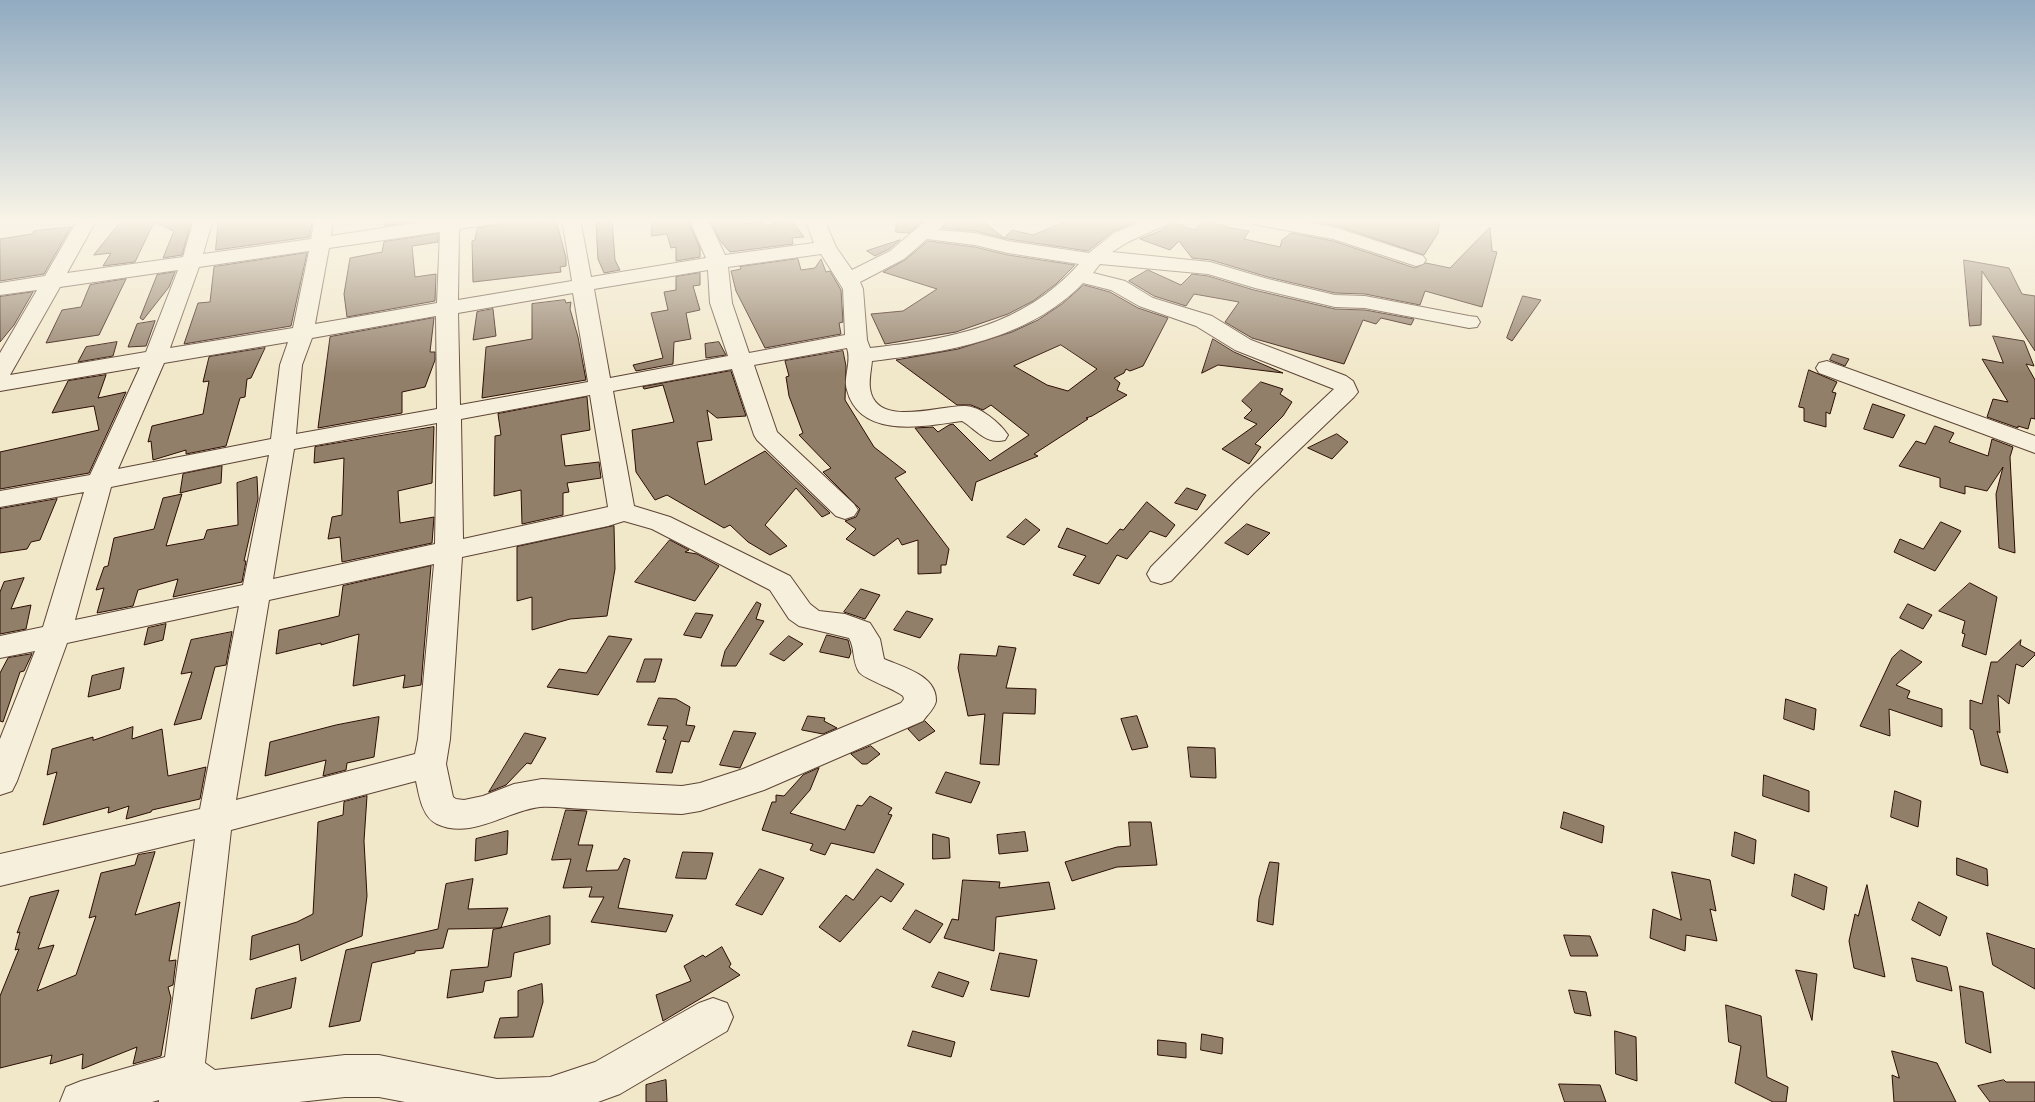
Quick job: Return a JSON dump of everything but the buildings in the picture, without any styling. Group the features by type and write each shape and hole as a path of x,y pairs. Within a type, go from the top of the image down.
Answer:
{"street":[{"path":"0,374 59,270"},
{"path":"0,289 133,270"},
{"path":"0,781 56,634 100,482 155,358 188,270"},
{"path":"182,1087 215,820 283,444 291,365 303,331 315,270"},
{"path":"0,647 257,591 449,552 608,517 622,511 661,523 780,583 788,590 802,614 812,620 856,628 864,635 870,666 907,682 918,691 920,702 912,712 752,780 700,797 682,800 542,793 514,798 488,809 464,815 447,813 438,803 429,764 434,739 449,552 448,270"},
{"path":"580,270 622,511"},
{"path":"0,384 303,331 671,270"},
{"path":"719,270 722,303 766,435 845,510"},
{"path":"843,270 853,289 858,348 858,389 864,402 872,410 892,419 909,420 965,413 972,416 996,435"},
{"path":"849,280 867,270"},
{"path":"0,499 100,482 283,444 741,359 858,348 917,349 978,336 1008,325 1034,312 1065,290 1084,270"},
{"path":"1099,270 1146,302 1191,316 1223,331 1243,345 1338,381 1345,386 1346,392 1245,487 1161,574"},
{"path":"1218,270 1262,284 1335,301 1365,302 1469,322"},
{"path":"1827,368 1903,397 1961,416 2035,446"},
{"path":"0,870 215,820 429,764"},
{"path":"81,1102 182,1087 200,1086 215,1091 345,1076 379,1076 497,1100 550,1098 605,1079 713,1017"}]}
